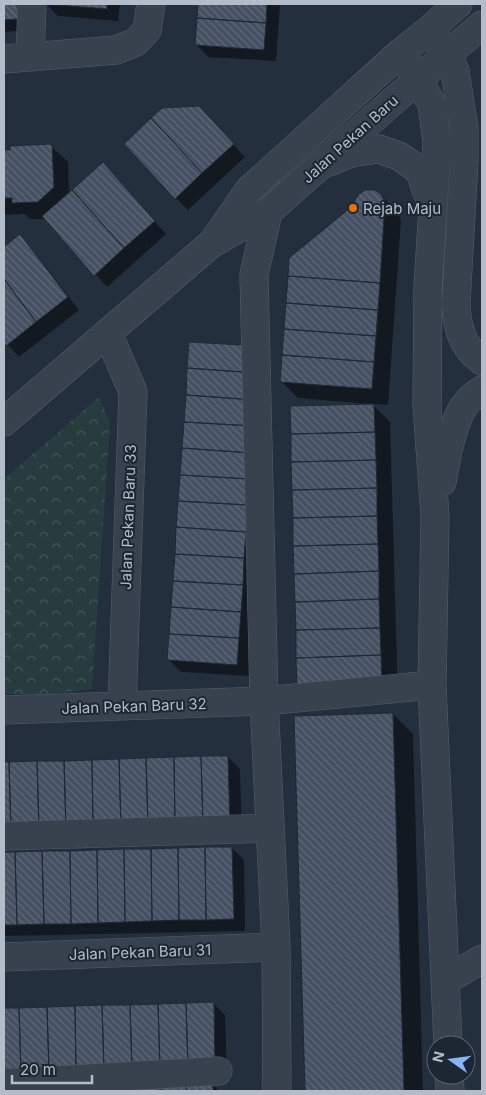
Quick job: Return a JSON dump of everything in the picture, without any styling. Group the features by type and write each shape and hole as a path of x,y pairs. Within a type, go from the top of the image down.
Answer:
{"street":[{"path":"32,4 17,58 116,50 136,42 147,30 151,4"},
{"name":"Jalan Pekan Baru","path":"211,244 249,190 400,52 429,30 458,4"},
{"name":"Jalan Pekan Baru","path":"4,422 211,244 268,212 482,25"},
{"path":"429,30 448,55 455,71 464,129 464,162 456,304 457,323 462,340 473,355 482,361"},
{"path":"400,52 432,104 437,142 428,288 427,406 435,516 432,685 448,1035"},
{"path":"321,165 351,153 378,149 399,156 419,170 434,211"},
{"path":"268,212 254,275 264,702 276,947 277,1091"},
{"name":"Jalan Pekan Baru 33","path":"108,333 133,392 122,706"},
{"path":"435,516 446,460 462,408 472,396 482,390"},
{"name":"Jalan Pekan Baru 32","path":"4,710 264,702 432,685"},
{"path":"4,836 270,828"},
{"name":"Jalan Pekan Baru 31","path":"4,957 276,947"},
{"path":"445,981 482,959"},
{"path":"4,1082 218,1071"}],"green space":[{"path":"99,397 110,422 92,689 49,694 4,694 4,479"}],"building":[{"path":"4,4 17,4 18,19 4,20"},
{"path":"45,4 107,4 107,9"},
{"path":"198,4 267,4 266,23 197,18"},
{"path":"197,18 266,23 264,50 195,45"},
{"path":"199,106 234,144 202,173 151,118 162,108"},
{"path":"151,118 202,173 175,199 124,144"},
{"path":"52,144 54,187 38,202 12,203 12,198 4,198 4,150 10,150 10,146"},
{"path":"103,162 155,221 124,248 72,190"},
{"path":"72,190 124,248 94,276 42,216"},
{"path":"365,190 375,190 381,194 385,202 380,283 288,276 289,258 350,208 359,194"},
{"path":"20,234 68,297 36,322 4,279 4,247"},
{"path":"288,276 380,283 378,310 286,303"},
{"path":"4,279 36,322 6,346 4,343"},
{"path":"286,303 378,310 376,336 284,329"},
{"path":"284,329 376,336 374,362 282,355"},
{"path":"189,342 259,346 257,373 187,368"},
{"path":"282,355 374,362 372,389 280,382"},
{"path":"187,368 257,373 255,400 186,395"},
{"path":"186,395 255,400 253,426 184,422"},
{"path":"374,404 375,432 291,434 290,406"},
{"path":"184,422 253,426 251,453 182,448"},
{"path":"375,432 376,460 291,462 291,434"},
{"path":"182,448 251,453 250,479 180,475"},
{"path":"376,460 377,488 292,490 291,462"},
{"path":"180,475 250,479 248,505 178,501"},
{"path":"377,488 377,516 293,518 292,490"},
{"path":"178,501 248,505 246,532 176,527"},
{"path":"377,516 378,544 293,546 293,518"},
{"path":"176,527 246,532 244,558 175,554"},
{"path":"378,544 379,571 294,574 293,546"},
{"path":"175,554 244,558 243,585 173,581"},
{"path":"379,571 379,599 295,602 294,574"},
{"path":"173,581 243,585 241,612 171,607"},
{"path":"379,599 380,628 296,630 295,602"},
{"path":"171,607 241,612 239,638 169,634"},
{"path":"380,628 381,655 296,658 296,630"},
{"path":"169,634 239,638 237,665 167,660"},
{"path":"381,655 382,683 297,686 296,658"},
{"path":"393,713 404,1091 305,1091 294,716"},
{"path":"201,756 203,825 175,826 174,757"},
{"path":"201,756 228,756 230,825 203,825"},
{"path":"174,757 175,826 148,827 146,758"},
{"path":"146,758 148,827 121,827 119,759"},
{"path":"119,759 121,827 93,828 92,760"},
{"path":"92,760 93,828 66,829 64,761"},
{"path":"37,761 39,830 11,831 9,762"},
{"path":"37,761 64,761 66,829 39,830"},
{"path":"4,762 9,762 11,831 4,831"},
{"path":"205,847 232,847 234,919 206,920"},
{"path":"205,847 206,920 179,920 178,848"},
{"path":"178,848 179,920 152,921 151,849"},
{"path":"124,849 151,849 152,921 125,922"},
{"path":"124,849 125,922 98,923 97,850"},
{"path":"97,850 98,923 71,924 70,851"},
{"path":"42,851 70,851 71,924 44,924"},
{"path":"42,851 44,924 17,925 15,852"},
{"path":"4,852 15,852 17,925 4,925"},
{"path":"214,1002 215,1068 188,1068 186,1003"},
{"path":"186,1003 188,1068 160,1069 158,1004"},
{"path":"158,1004 160,1069 132,1070 130,1005"},
{"path":"102,1005 104,1071 76,1071 75,1006"},
{"path":"102,1005 130,1005 132,1070 104,1071"},
{"path":"75,1006 76,1071 49,1072 47,1007"},
{"path":"47,1007 49,1072 21,1073 19,1008"},
{"path":"4,1008 19,1008 21,1073 4,1074"},
{"path":"213,1083 213,1091 187,1091 186,1085"},
{"path":"186,1085 187,1091 160,1091 160,1086"},
{"path":"133,1086 160,1086 160,1091 133,1091"}],"place":[{"name":"Rejab Maju","path":"353,208"}]}
